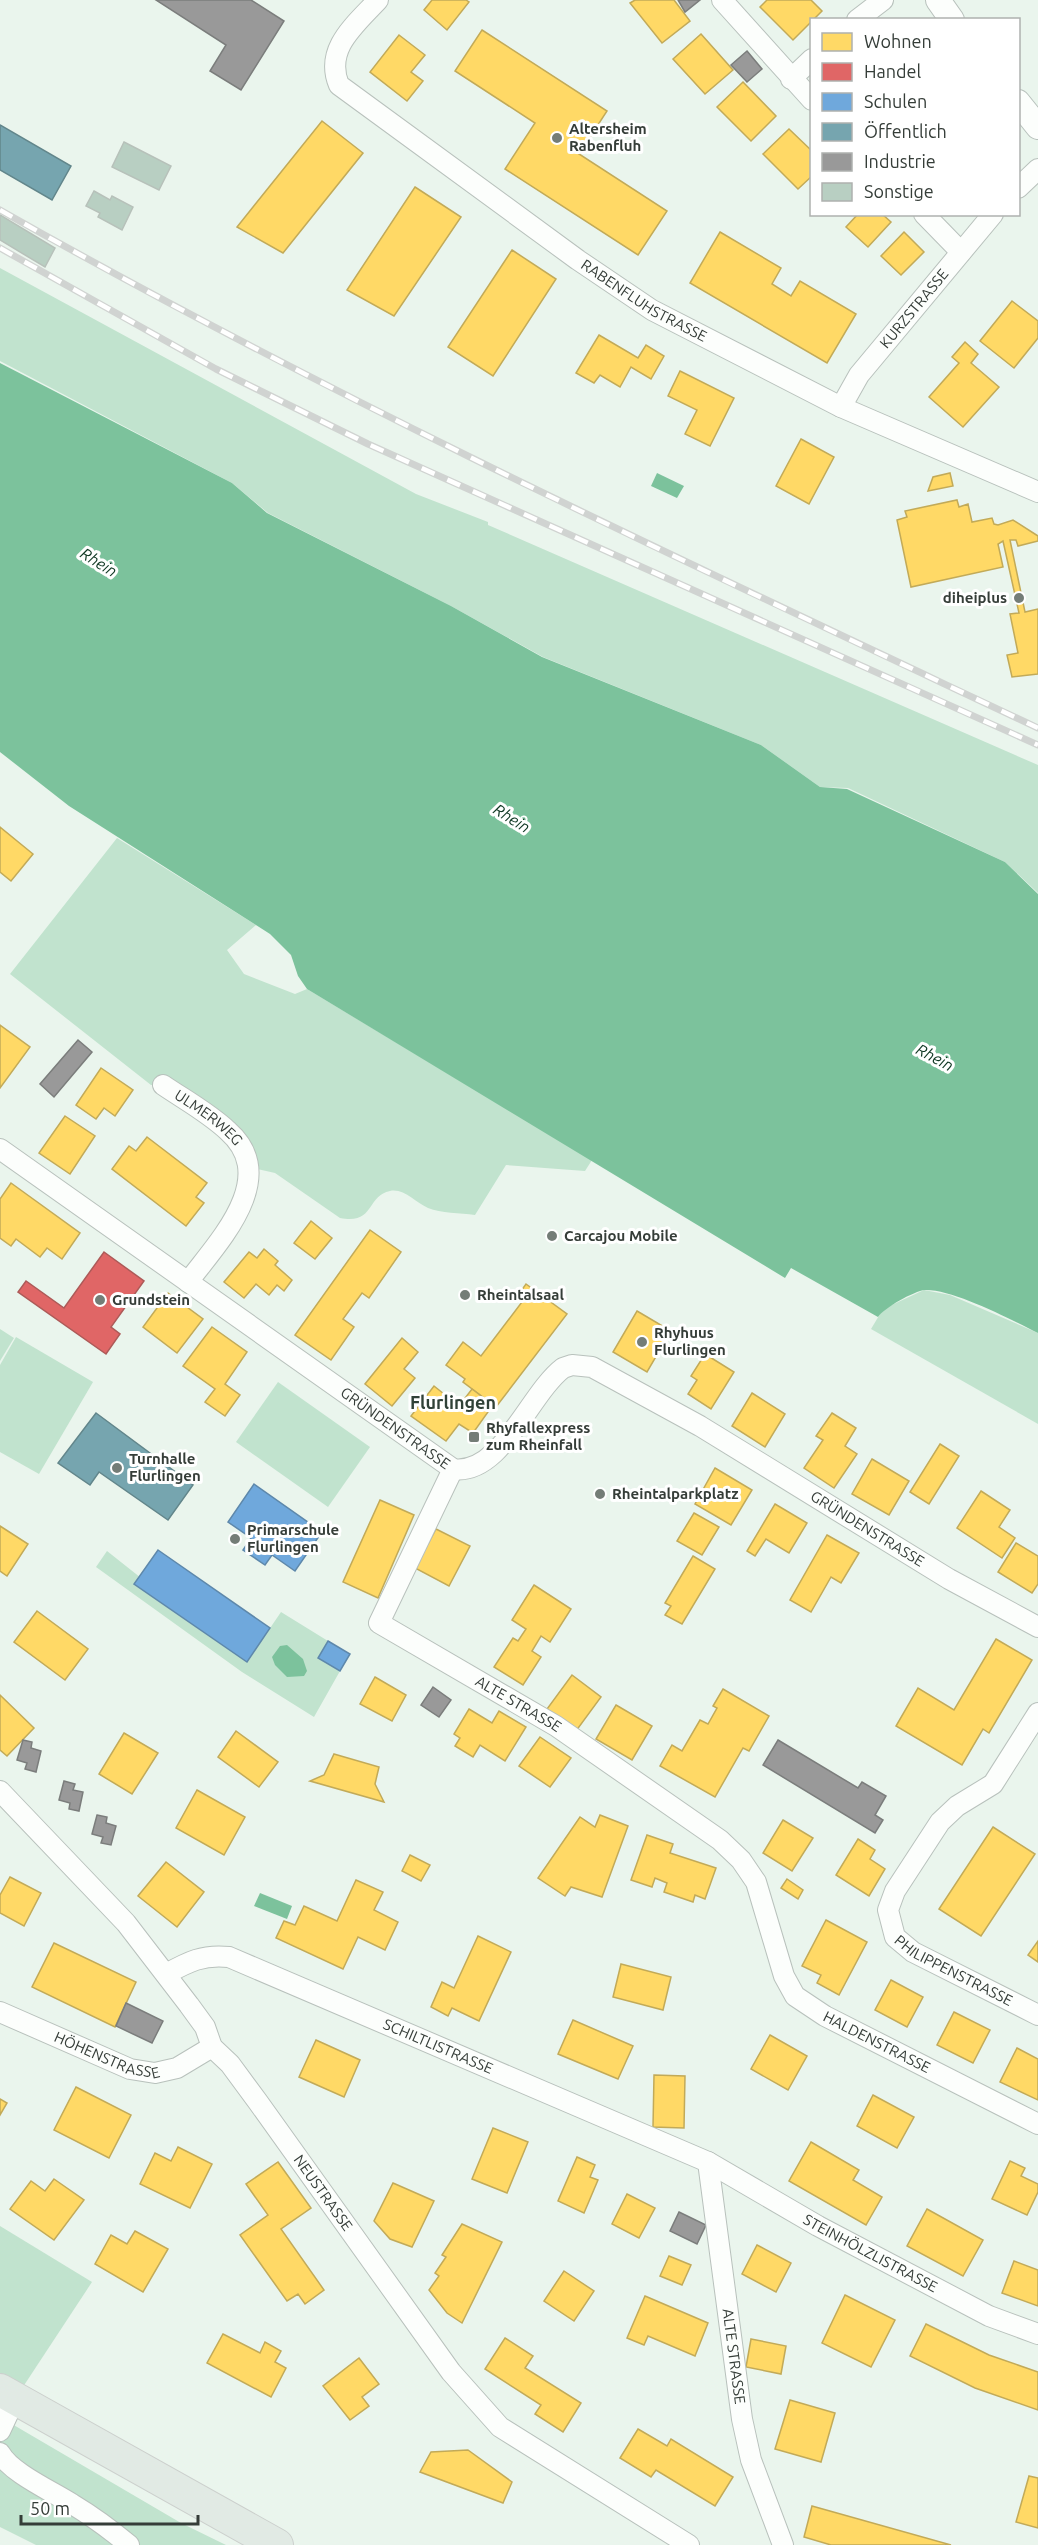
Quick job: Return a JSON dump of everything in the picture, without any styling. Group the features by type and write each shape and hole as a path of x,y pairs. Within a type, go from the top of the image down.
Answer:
{"main road":[{"path":"8,2395 277,2545"}],"street":[{"name":"RABENFLUHSTRASSE","path":"378,0 354,26 336,52 334,71 339,85 578,261 652,310 841,407 1038,492"},
{"path":"722,0 810,98"},
{"path":"860,18 883,0"},
{"path":"938,0 951,18"},
{"path":"791,79 810,61"},
{"path":"1020,104 1038,127"},
{"path":"1020,186 1038,169"},
{"path":"926,216 961,252"},
{"name":"KURZSTRASSE","path":"841,407 859,375 991,216"},
{"name":"ULMERWEG","path":"164,1085 228,1131 242,1146 249,1167 247,1192 236,1216 188,1282"},
{"name":"GRÜNDENSTRASSE","path":"0,1149 453,1469 472,1469 491,1457 563,1368 572,1365 592,1366 700,1426 949,1579 1038,1626"},
{"name":"ALTE STRASSE","path":"453,1469 379,1623 556,1726 720,1840 741,1860 756,1882 767,1913"},
{"name":"PHILIPPENSTRASSE","path":"1038,1713 993,1784 957,1806 940,1822 895,1891 888,1910 895,1937 913,1952 1038,2014"},
{"name":"NEUSTRASSE","path":"0,1791 83,1875 126,1923 166,1974 205,2027 212,2047 230,2064 451,2372 478,2406 500,2427 534,2451 689,2545"},
{"name":"HALDENSTRASSE","path":"767,1913 784,1976 795,1996 825,2016 1038,2124"},
{"name":"SCHILTLISTRASSE","path":"166,1974 196,1958 212,1955 229,1957 708,2162"},
{"name":"HÖHENSTRASSE","path":"0,2012 130,2069 155,2073 177,2068 212,2047"},
{"name":"ALTE STRASSE","path":"708,2162 742,2419 751,2460 783,2545"},
{"name":"STEINHÖLZLISTRASSE","path":"708,2162 818,2226 989,2316 1038,2334"},
{"path":"0,2431 8,2395"},
{"path":"0,2453 4,2460 16,2469 75,2506 129,2545"}],"shaded area":[{"path":"0,268 416,494 488,522 488,525 1038,765 1038,893 1005,862 848,788 820,787 761,745 543,657 451,606 268,513 232,483 0,361"},
{"path":"117,838 256,925 227,950 244,974 295,994 307,989 592,1160 585,1171 506,1165 475,1215 433,1210 405,1194 390,1191 377,1198 365,1214 351,1219 340,1218 275,1173 249,1167 242,1146 164,1085 151,1085 10,974"},
{"path":"924,1290 950,1295 1038,1333 1038,1424 871,1329 883,1309"},
{"path":"0,1329 14,1338 0,1361"},
{"path":"16,1337 93,1382 39,1474 0,1452 0,1365"},
{"path":"278,1382 370,1447 328,1507 236,1442"},
{"path":"107,1551 247,1662 281,1612 328,1641 318,1658 340,1671 314,1717 242,1672 96,1567"},
{"path":"0,2226 92,2282 15,2399 0,2390"},
{"path":"0,2417 181,2523 226,2545 36,2545 0,2527"}],"water":[{"name":"Rhein","path":"0,363 232,483 267,513 451,606 542,657 761,745 820,787 847,789 1005,862 1038,894 1038,1333 951,1294 925,1290 914,1293 878,1317 791,1268 785,1278 307,989 298,976 291,955 270,934 69,806 0,752"},
{"path":"657,473 684,486 677,498 651,486"},
{"path":"287,1645 303,1659 307,1671 304,1676 287,1677 275,1665 272,1657 280,1646"},
{"path":"260,1893 292,1906 287,1919 254,1906"}],"building: Wohnen":[{"path":"432,0 466,0 469,2 447,30 424,10"},
{"path":"635,0 674,0 690,21 662,43 630,3"},
{"path":"767,0 811,0 822,11 815,18 810,18 810,23 793,40 760,7"},
{"name":"Altersheim Rabenfluh","path":"482,30 607,111 579,154 667,211 638,255 505,169 535,123 455,71"},
{"path":"701,34 733,70 705,94 673,59"},
{"path":"399,35 425,55 411,72 423,81 407,101 370,72"},
{"path":"743,82 776,116 751,141 717,107"},
{"path":"322,121 363,153 283,253 237,227"},
{"path":"789,129 810,149 810,178 798,189 763,154"},
{"path":"415,187 461,217 394,316 347,290"},
{"path":"856,216 884,216 891,222 868,247 846,227"},
{"path":"720,232 781,268 772,284 791,296 800,281 856,314 827,363 690,283"},
{"path":"904,232 924,252 901,275 881,256"},
{"path":"512,250 556,279 493,376 448,347"},
{"path":"1012,301 1038,321 1038,338 1014,368 980,341"},
{"path":"599,335 638,358 646,345 664,356 651,379 631,367 620,387 600,375 594,383 576,373"},
{"path":"965,342 978,354 971,363 999,387 963,427 929,397 959,363 952,357"},
{"path":"680,371 734,398 710,446 685,434 697,410 668,396"},
{"path":"801,439 834,457 809,504 776,486"},
{"path":"950,473 953,486 928,491 933,477"},
{"name":"diheiplus","path":"957,500 959,507 968,504 972,522 992,518 994,524 998,525 1013,520 1038,536 1038,541 1018,546 1016,540 1010,540 1025,612 1038,609 1038,674 1012,677 1007,655 1018,653 1010,614 1019,613 1003,541 998,544 1003,567 911,587 897,520 907,517 905,511"},
{"path":"0,827 33,854 11,881 0,872"},
{"path":"0,1025 30,1047 0,1088"},
{"path":"101,1068 133,1090 115,1116 104,1108 96,1119 76,1105"},
{"path":"65,1116 95,1136 70,1174 39,1153"},
{"path":"147,1137 207,1183 196,1197 204,1203 186,1226 112,1169 129,1146 136,1151"},
{"path":"11,1183 80,1233 62,1259 47,1248 40,1257 16,1239 11,1246 0,1238 0,1199"},
{"path":"311,1221 332,1238 315,1259 294,1243"},
{"path":"370,1230 401,1252 369,1298 362,1293 343,1319 354,1327 331,1360 295,1335"},
{"path":"264,1249 278,1261 275,1265 292,1280 284,1291 277,1285 269,1295 256,1284 244,1298 224,1282 249,1252 257,1258"},
{"path":"526,1284 567,1314 496,1407 463,1382 465,1379 446,1365 463,1342 481,1356 522,1302 516,1298"},
{"path":"168,1293 203,1319 177,1353 143,1327"},
{"name":"Rhyhuus Flurlingen","path":"637,1311 671,1331 647,1372 613,1352"},
{"path":"212,1327 247,1352 225,1384 240,1395 225,1416 205,1402 215,1389 183,1366"},
{"path":"402,1338 418,1352 404,1369 415,1378 392,1406 365,1384"},
{"path":"705,1354 734,1372 711,1409 688,1394 697,1380 691,1376"},
{"path":"434,1386 459,1406 472,1389 493,1405 473,1433 459,1424 446,1441 411,1416"},
{"path":"752,1393 785,1414 765,1447 732,1426"},
{"path":"832,1413 856,1428 845,1446 857,1454 834,1488 804,1468 823,1440 816,1436"},
{"path":"940,1444 959,1456 929,1504 910,1492"},
{"path":"872,1459 909,1481 889,1515 852,1494"},
{"path":"715,1468 752,1490 731,1525 695,1504"},
{"path":"981,1491 1010,1510 999,1527 1015,1538 1002,1558 957,1528"},
{"path":"380,1500 414,1515 378,1598 343,1582"},
{"path":"775,1504 807,1523 789,1553 766,1539 755,1556 747,1551"},
{"path":"694,1513 719,1527 702,1555 677,1541"},
{"path":"0,1526 28,1544 7,1576 0,1571"},
{"path":"436,1529 470,1546 449,1586 415,1568"},
{"path":"827,1535 859,1553 841,1583 831,1577 811,1612 790,1600"},
{"path":"1016,1543 1038,1556 1038,1584 1032,1593 998,1572"},
{"path":"693,1556 715,1569 682,1624 665,1615 671,1606 665,1603"},
{"path":"534,1585 571,1609 550,1642 541,1636 532,1651 541,1657 523,1685 494,1667 513,1638 518,1641 526,1629 512,1620"},
{"path":"37,1611 88,1649 65,1680 14,1642"},
{"path":"996,1639 1032,1660 989,1733 983,1729 962,1765 896,1726 918,1688 954,1710"},
{"path":"572,1675 601,1697 576,1731 547,1709"},
{"path":"375,1677 406,1695 392,1721 360,1704"},
{"path":"723,1689 769,1716 749,1751 743,1748 715,1797 660,1766 672,1745 682,1751 700,1720 708,1724 717,1708 713,1706"},
{"path":"0,1695 34,1728 7,1756 0,1750"},
{"path":"616,1705 652,1726 632,1760 596,1739"},
{"path":"469,1709 492,1723 499,1711 526,1727 505,1761 480,1745 473,1757 455,1746 460,1738 454,1734"},
{"path":"236,1731 278,1762 259,1787 218,1757"},
{"path":"124,1733 158,1753 132,1794 99,1774"},
{"path":"540,1737 571,1758 550,1787 519,1766"},
{"path":"334,1754 379,1767 375,1784 384,1802 310,1781 324,1775"},
{"path":"197,1790 245,1817 224,1855 176,1828"},
{"path":"600,1815 628,1826 602,1897 571,1887 565,1896 538,1878 580,1817 595,1827"},
{"path":"783,1820 813,1838 792,1871 763,1853"},
{"path":"993,1827 1035,1854 981,1936 939,1909"},
{"path":"647,1835 673,1844 670,1853 716,1868 705,1899 695,1895 693,1902 664,1892 667,1883 655,1878 652,1887 631,1880"},
{"path":"858,1839 875,1850 870,1859 885,1869 869,1896 836,1875"},
{"path":"410,1855 430,1865 421,1881 402,1871"},
{"path":"166,1862 204,1892 177,1927 138,1896"},
{"path":"10,1877 41,1893 24,1926 0,1913 0,1895"},
{"path":"787,1879 803,1890 798,1899 781,1888"},
{"path":"356,1880 383,1892 374,1910 398,1922 385,1950 358,1937 343,1969 276,1938 284,1921 295,1925 304,1906 337,1921"},
{"path":"826,1920 867,1942 839,1995 817,1983 821,1975 802,1966"},
{"path":"478,1936 511,1952 479,2021 452,2008 448,2016 431,2007 442,1982 454,1988"},
{"path":"1038,1941 1038,1962 1028,1955"},
{"path":"54,1943 136,1982 115,2027 32,1987"},
{"path":"621,1964 671,1977 663,2010 613,1997"},
{"path":"891,1980 923,1997 907,2027 875,2010"},
{"path":"954,2012 990,2030 973,2063 937,2045"},
{"path":"573,2020 633,2046 618,2079 558,2054"},
{"path":"770,2035 807,2056 788,2090 751,2069"},
{"path":"316,2040 360,2060 344,2097 299,2077"},
{"path":"1017,2048 1038,2059 1038,2100 1000,2082"},
{"path":"654,2075 685,2076 684,2128 653,2127"},
{"path":"76,2087 131,2115 109,2158 54,2130"},
{"path":"873,2095 914,2117 897,2148 857,2126"},
{"path":"0,2099 7,2103 0,2115"},
{"path":"493,2128 528,2142 507,2193 472,2179"},
{"path":"811,2142 859,2170 853,2180 882,2197 866,2225 789,2181"},
{"path":"178,2147 212,2164 190,2208 140,2184 155,2153 171,2161"},
{"path":"577,2157 595,2165 590,2177 598,2180 584,2213 558,2201"},
{"path":"1010,2161 1025,2168 1021,2176 1038,2184 1038,2192 1027,2215 992,2199"},
{"path":"278,2162 311,2208 281,2229 324,2290 305,2304 298,2294 287,2301 240,2235 268,2215 246,2184"},
{"path":"54,2179 84,2200 54,2240 10,2209 31,2181 45,2191"},
{"path":"393,2183 434,2201 412,2247 390,2239 374,2221"},
{"path":"627,2194 655,2208 639,2238 612,2224"},
{"path":"927,2209 983,2240 963,2276 907,2246"},
{"path":"462,2224 502,2242 462,2323 447,2313 429,2290 439,2276 435,2273 446,2257 442,2255"},
{"path":"135,2231 168,2249 143,2292 95,2264 111,2235 127,2244"},
{"path":"757,2245 791,2263 776,2292 742,2274"},
{"path":"669,2256 691,2265 682,2285 660,2276"},
{"path":"1014,2261 1038,2270 1038,2306 1002,2293"},
{"path":"564,2271 594,2291 574,2321 544,2301"},
{"path":"845,2295 895,2320 871,2367 822,2343"},
{"path":"645,2296 708,2323 695,2356 648,2336 644,2345 627,2338"},
{"path":"926,2324 989,2355 1038,2372 1038,2410 975,2388 910,2356"},
{"path":"223,2334 260,2353 265,2342 281,2351 275,2362 286,2368 271,2397 207,2363"},
{"path":"505,2338 533,2356 525,2368 581,2403 563,2432 535,2414 541,2405 485,2369"},
{"path":"751,2339 786,2346 781,2374 746,2367"},
{"path":"359,2358 379,2384 362,2397 369,2406 350,2420 323,2386"},
{"path":"790,2400 835,2413 821,2462 775,2449"},
{"path":"638,2429 667,2446 671,2439 733,2477 715,2506 656,2470 651,2477 620,2458"},
{"path":"468,2450 512,2482 503,2503 420,2472 431,2452"},
{"path":"1029,2476 1038,2478 1038,2528 1016,2522"},
{"path":"812,2506 951,2545 831,2545 804,2537"}],"building: Handel":[{"name":"Grundstein","path":"104,1252 144,1281 111,1327 120,1334 106,1354 18,1292 26,1281 64,1308"}],"building: Schulen":[{"path":"254,1484 322,1532 295,1571 272,1555 265,1565 243,1550 251,1538 228,1522"},
{"path":"158,1550 270,1628 247,1662 134,1584"},
{"path":"328,1641 350,1654 340,1671 318,1658"}],"building: Öffentlich":[{"path":"0,125 71,166 52,200 0,170"},
{"name":"Turnhalle Flurlingen","path":"96,1413 193,1485 168,1520 99,1472 90,1485 58,1463"}],"building: Industrie":[{"path":"156,0 251,0 284,21 241,90 210,71 226,45"},
{"path":"678,0 700,0 685,12"},
{"path":"747,51 762,69 747,82 731,65"},
{"path":"78,1040 92,1052 54,1097 40,1084"},
{"path":"433,1687 451,1700 439,1717 421,1705"},
{"path":"23,1740 32,1742 31,1748 41,1751 36,1772 25,1769 27,1763 17,1760"},
{"path":"778,1740 858,1788 862,1782 886,1796 875,1815 883,1820 875,1833 763,1765"},
{"path":"64,1781 75,1784 73,1790 83,1792 79,1811 69,1809 70,1803 59,1800"},
{"path":"97,1815 107,1817 106,1823 116,1826 111,1845 101,1843 103,1837 92,1834"},
{"path":"126,2003 163,2021 152,2043 116,2026"},
{"path":"679,2212 706,2225 697,2244 670,2231"}],"building: Sonstige":[{"path":"124,142 171,166 159,190 112,167"},
{"path":"94,191 110,200 112,196 133,207 122,230 98,217 100,213 86,206"},
{"path":"0,215 55,248 45,267 0,240"}],"railway":[{"path":"0,210 255,348 514,479 1038,728"},
{"path":"0,248 216,369 368,444 1038,745"}],"place":[{"name":"Altersheim Rabenfluh","path":"557,138"},
{"name":"diheiplus","path":"1019,598"},
{"name":"Carcajou Mobile","path":"552,1236"},
{"name":"Rheintalsaal","path":"465,1295"},
{"name":"Grundstein","path":"100,1300"},
{"name":"Rhyhuus Flurlingen","path":"642,1342"},
{"name":"Rhyfallexpress zum Rheinfall","path":"474,1437"},
{"name":"Turnhalle Flurlingen","path":"117,1468"},
{"name":"Rheintalparkplatz","path":"600,1494"},
{"name":"Primarschule Flurlingen","path":"235,1539"}],"district":[{"name":"Flurlingen","path":"453,1403"}]}
